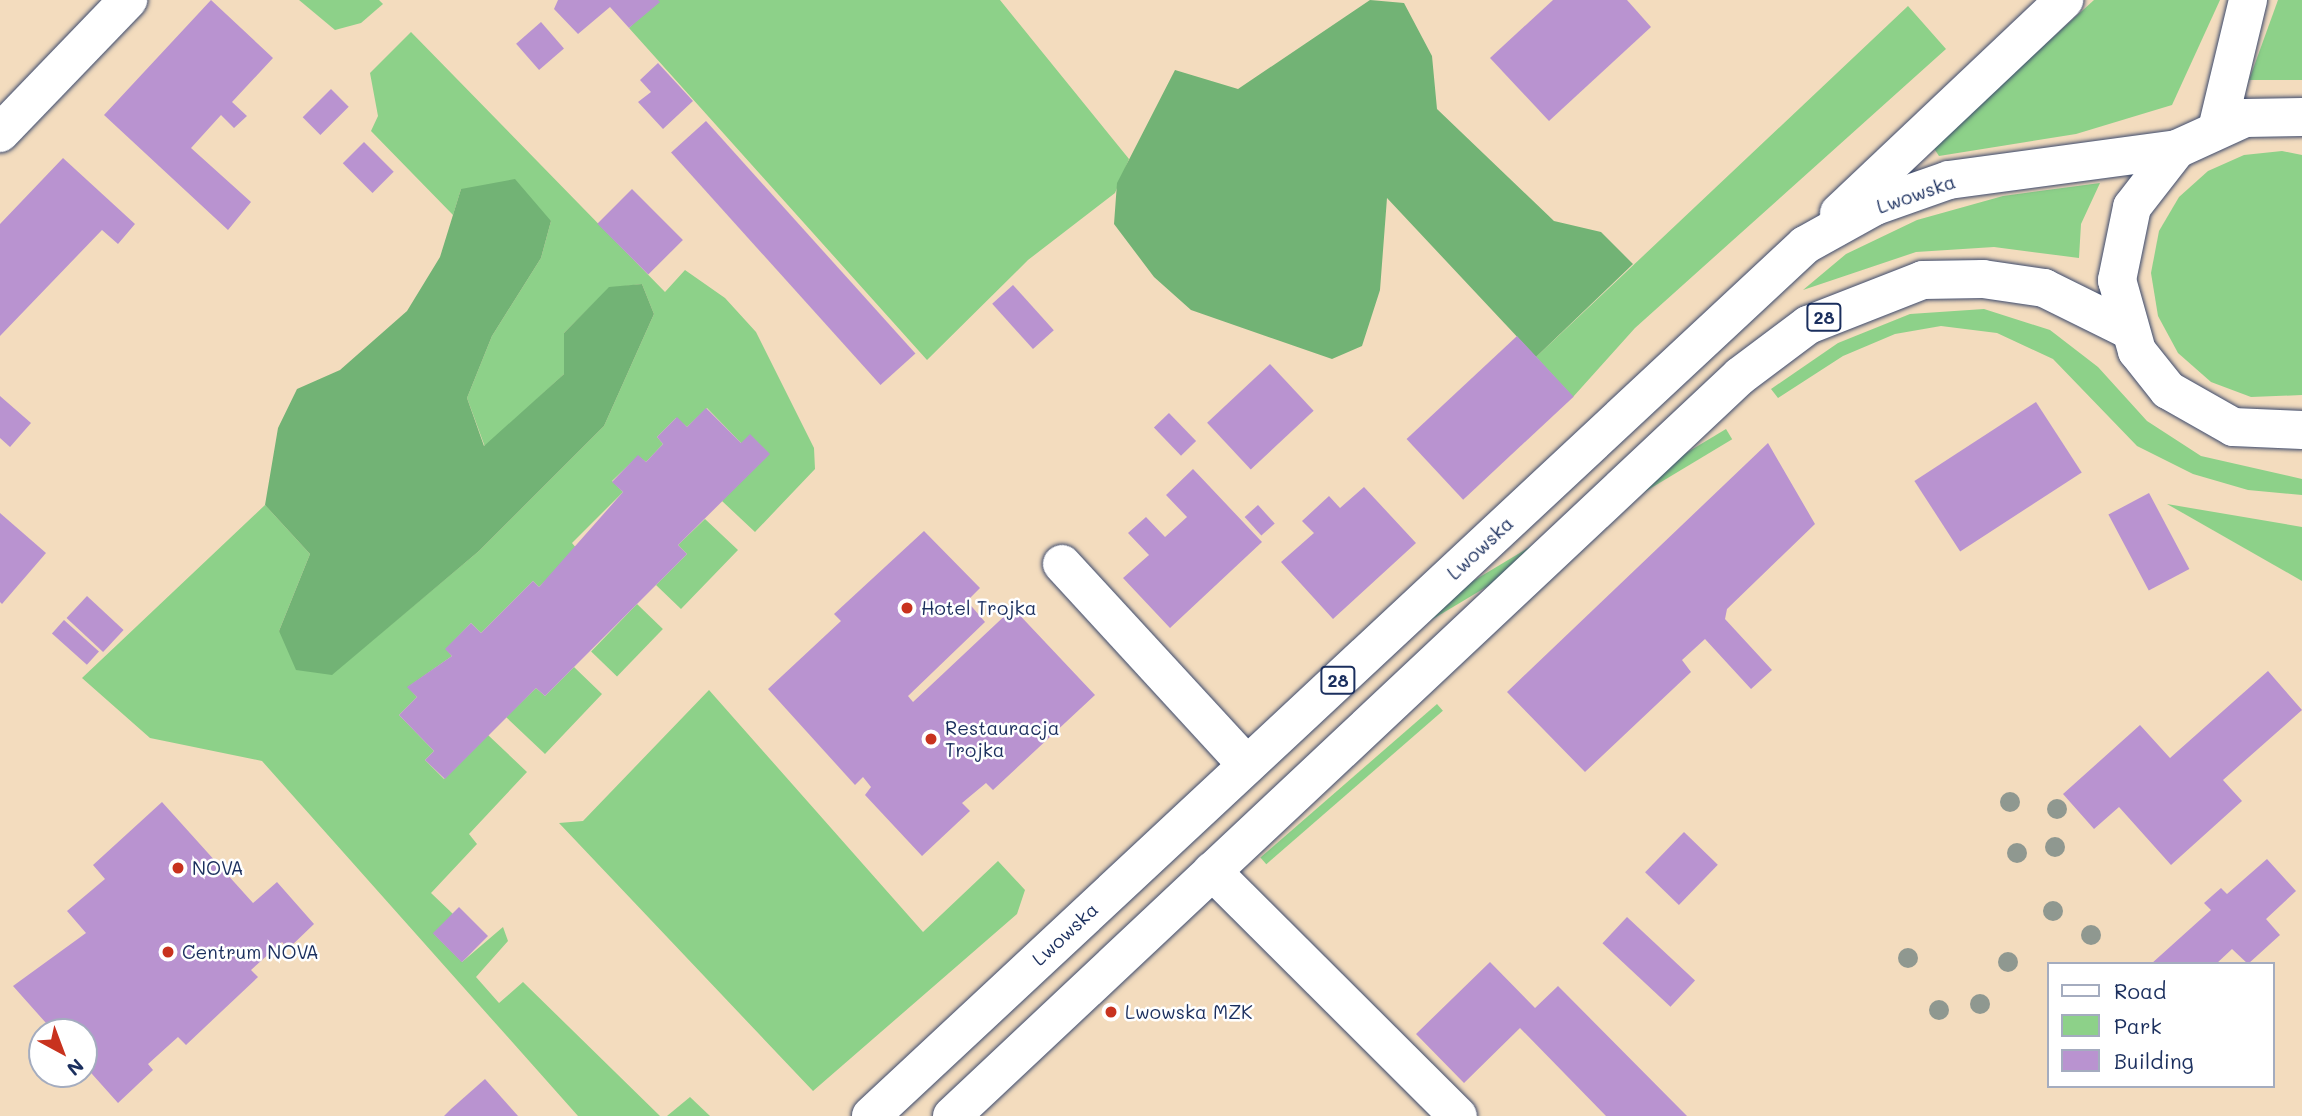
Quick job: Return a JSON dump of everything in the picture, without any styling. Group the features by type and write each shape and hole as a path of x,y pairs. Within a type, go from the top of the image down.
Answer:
{"main road":[{"path":"0,133 128,0"},
{"name":"28","path":"1805,245 2064,0"},
{"path":"2218,125 2248,0"},
{"name":"28","path":"2295,433 2233,427 2188,406 2151,372 2127,329 2117,280 2123,231 2144,185 2177,149 2218,125 2273,114 2302,117"},
{"name":"Lwowska","path":"871,1116 1805,245 1875,206 1949,180 2177,149"},
{"name":"28","path":"952,1116 1740,376 1808,325 1923,280 1983,279 2044,288 2127,329"},
{"path":"1062,564 1247,765"},
{"path":"1212,871 1458,1116"}],"green space":[{"path":"299,0 379,0 383,4 361,23 335,30"},
{"path":"658,0 1000,0 1129,159 1115,193 1028,260 927,360 629,28"},
{"path":"1370,0 1404,3 1432,56 1437,109 1554,221 1601,232 1633,264 1536,357 1387,198 1380,290 1362,346 1332,359 1191,310 1154,277 1114,224 1117,183 1175,70 1238,89"},
{"path":"2094,0 2220,0 2172,105 2076,134 1939,156 1933,147"},
{"path":"2278,0 2302,0 2302,80 2249,80"},
{"path":"1908,6 1946,49 1635,328 1573,397 1536,357"},
{"path":"411,32 665,292 685,270 725,298 756,332 814,448 815,469 755,532 722,501 741,443 707,408 687,427 676,418 657,437 663,444 646,462 638,456 612,481 623,492 572,543 577,549 539,587 533,581 481,633 471,623 446,649 452,656 408,687 417,697 399,715 434,751 425,760 444,779 488,735 527,772 469,834 477,844 431,893 453,914 434,934 462,962 503,927 508,941 476,977 499,1003 523,982 660,1116 578,1116 262,761 150,738 82,678 265,505 310,554 279,631 332,674 479,551 604,426 654,314 642,284 609,288 564,333 564,374 485,447 467,398 492,336 541,258 551,221 461,189 453,215 371,131 378,116 370,73"},
{"path":"2282,151 2302,155 2302,395 2251,397 2211,382 2178,353 2158,316 2151,273 2159,231 2179,197 2208,171 2244,155"},
{"path":"515,179 551,221 541,258 492,336 467,398 484,446 564,374 564,333 609,287 642,284 654,314 604,426 479,551 332,675 296,670 279,631 310,554 265,505 278,428 297,389 340,370 407,311 440,257 461,189"},
{"path":"2100,183 2081,224 2079,258 1994,247 1916,252 1803,290 1846,254 1917,220 2003,196"},
{"path":"1984,309 2050,330 2098,367 2147,421 2201,456 2302,479 2302,495 2248,490 2193,474 2137,446 2053,359 1997,333 1941,326 1895,334 1843,356 1778,398 1771,389 1838,343 1910,314"},
{"path":"1726,429 1732,439 1430,621 1424,610"},
{"path":"2167,504 2302,527 2302,581"},
{"path":"705,519 738,550 681,609 656,585 687,554 678,545"},
{"path":"637,604 663,629 617,676 591,651"},
{"path":"574,667 602,694 545,754 506,717 536,688 545,696"},
{"path":"709,690 923,932 998,861 1025,890 1017,914 813,1091 559,823 583,821"},
{"path":"1437,704 1443,711 1266,864 1260,858"},
{"path":"690,1097 710,1116 667,1116"}],"building":[{"path":"211,0 273,58 232,102 247,116 234,128 221,115 191,148 251,202 228,230 104,115"},
{"path":"558,0 660,2 629,28 610,7 578,34 554,9"},
{"path":"1553,0 1627,0 1651,27 1549,121 1490,58"},
{"path":"541,22 564,48 539,70 516,44"},
{"path":"658,63 693,101 663,129 638,102 651,92 640,80"},
{"path":"331,89 349,107 320,135 303,117"},
{"path":"706,121 915,354 881,385 671,152"},
{"path":"364,142 394,172 372,193 343,163"},
{"path":"63,158 135,224 118,244 102,230 0,336 0,224"},
{"path":"632,189 683,240 648,275 597,224"},
{"path":"1013,285 1054,330 1033,349 992,304"},
{"path":"1517,336 1574,397 1463,500 1407,439"},
{"path":"1270,364 1314,411 1251,469 1207,423"},
{"path":"0,396 31,423 10,447 0,438"},
{"path":"2036,402 2082,472 1960,551 1914,481"},
{"path":"706,408 741,443 750,434 770,454 678,545 687,554 545,696 536,688 445,779 425,760 434,751 399,715 417,697 407,687 452,656 445,649 471,623 481,633 533,581 539,587 623,492 612,482 638,455 646,462 663,444 657,437 677,417 687,427"},
{"path":"1169,413 1196,441 1181,456 1154,428"},
{"path":"1768,443 1815,524 1727,609 1725,619 1772,670 1751,689 1705,639 1682,660 1691,672 1585,772 1507,692"},
{"path":"1193,469 1262,542 1170,628 1123,578 1149,555 1128,533 1146,517 1165,537 1187,517 1166,495"},
{"path":"1364,487 1416,543 1333,619 1281,562 1314,533 1302,521 1329,496 1340,508"},
{"path":"2149,493 2189,569 2149,591 2108,515"},
{"path":"1258,505 1275,524 1261,536 1245,517"},
{"path":"0,513 46,553 2,604 0,602"},
{"name":"Restauracja Trojka","path":"924,531 980,588 967,601 985,622 908,696 913,702 1013,608 1095,695 993,790 986,783 962,803 970,811 922,856 865,795 871,787 863,777 855,785 768,689 841,621 834,614"},
{"path":"87,596 124,630 103,652 67,618"},
{"path":"64,620 99,651 87,665 52,633"},
{"path":"2268,671 2302,710 2223,780 2242,801 2171,865 2119,807 2094,829 2063,794 2140,725 2170,758"},
{"name":"Centrum NOVA","path":"162,802 253,903 277,882 314,924 288,949 282,942 251,970 258,977 186,1045 178,1037 148,1064 153,1070 118,1103 98,1081 98,1018 42,1018 13,986 86,933 67,911 105,879 93,865"},
{"path":"1684,832 1718,865 1679,905 1645,872"},
{"path":"2267,859 2296,891 2266,919 2280,935 2250,962 2246,962 2232,949 2218,962 2153,962 2211,910 2204,903 2221,888 2227,894"},
{"path":"459,907 488,936 462,962 433,933"},
{"path":"1627,917 1695,980 1670,1007 1602,943"},
{"path":"1490,962 1535,1008 1558,986 1687,1116 1606,1116 1520,1028 1464,1083 1416,1034"},
{"path":"485,1079 518,1116 444,1116 451,1109"}],"place":[{"name":"Hotel Trojka","path":"907,608"},
{"name":"Restauracja Trojka","path":"931,739"},
{"name":"NOVA","path":"178,868"},
{"name":"Centrum NOVA","path":"168,952"},
{"name":"Lwowska MZK","path":"1111,1012"}]}
